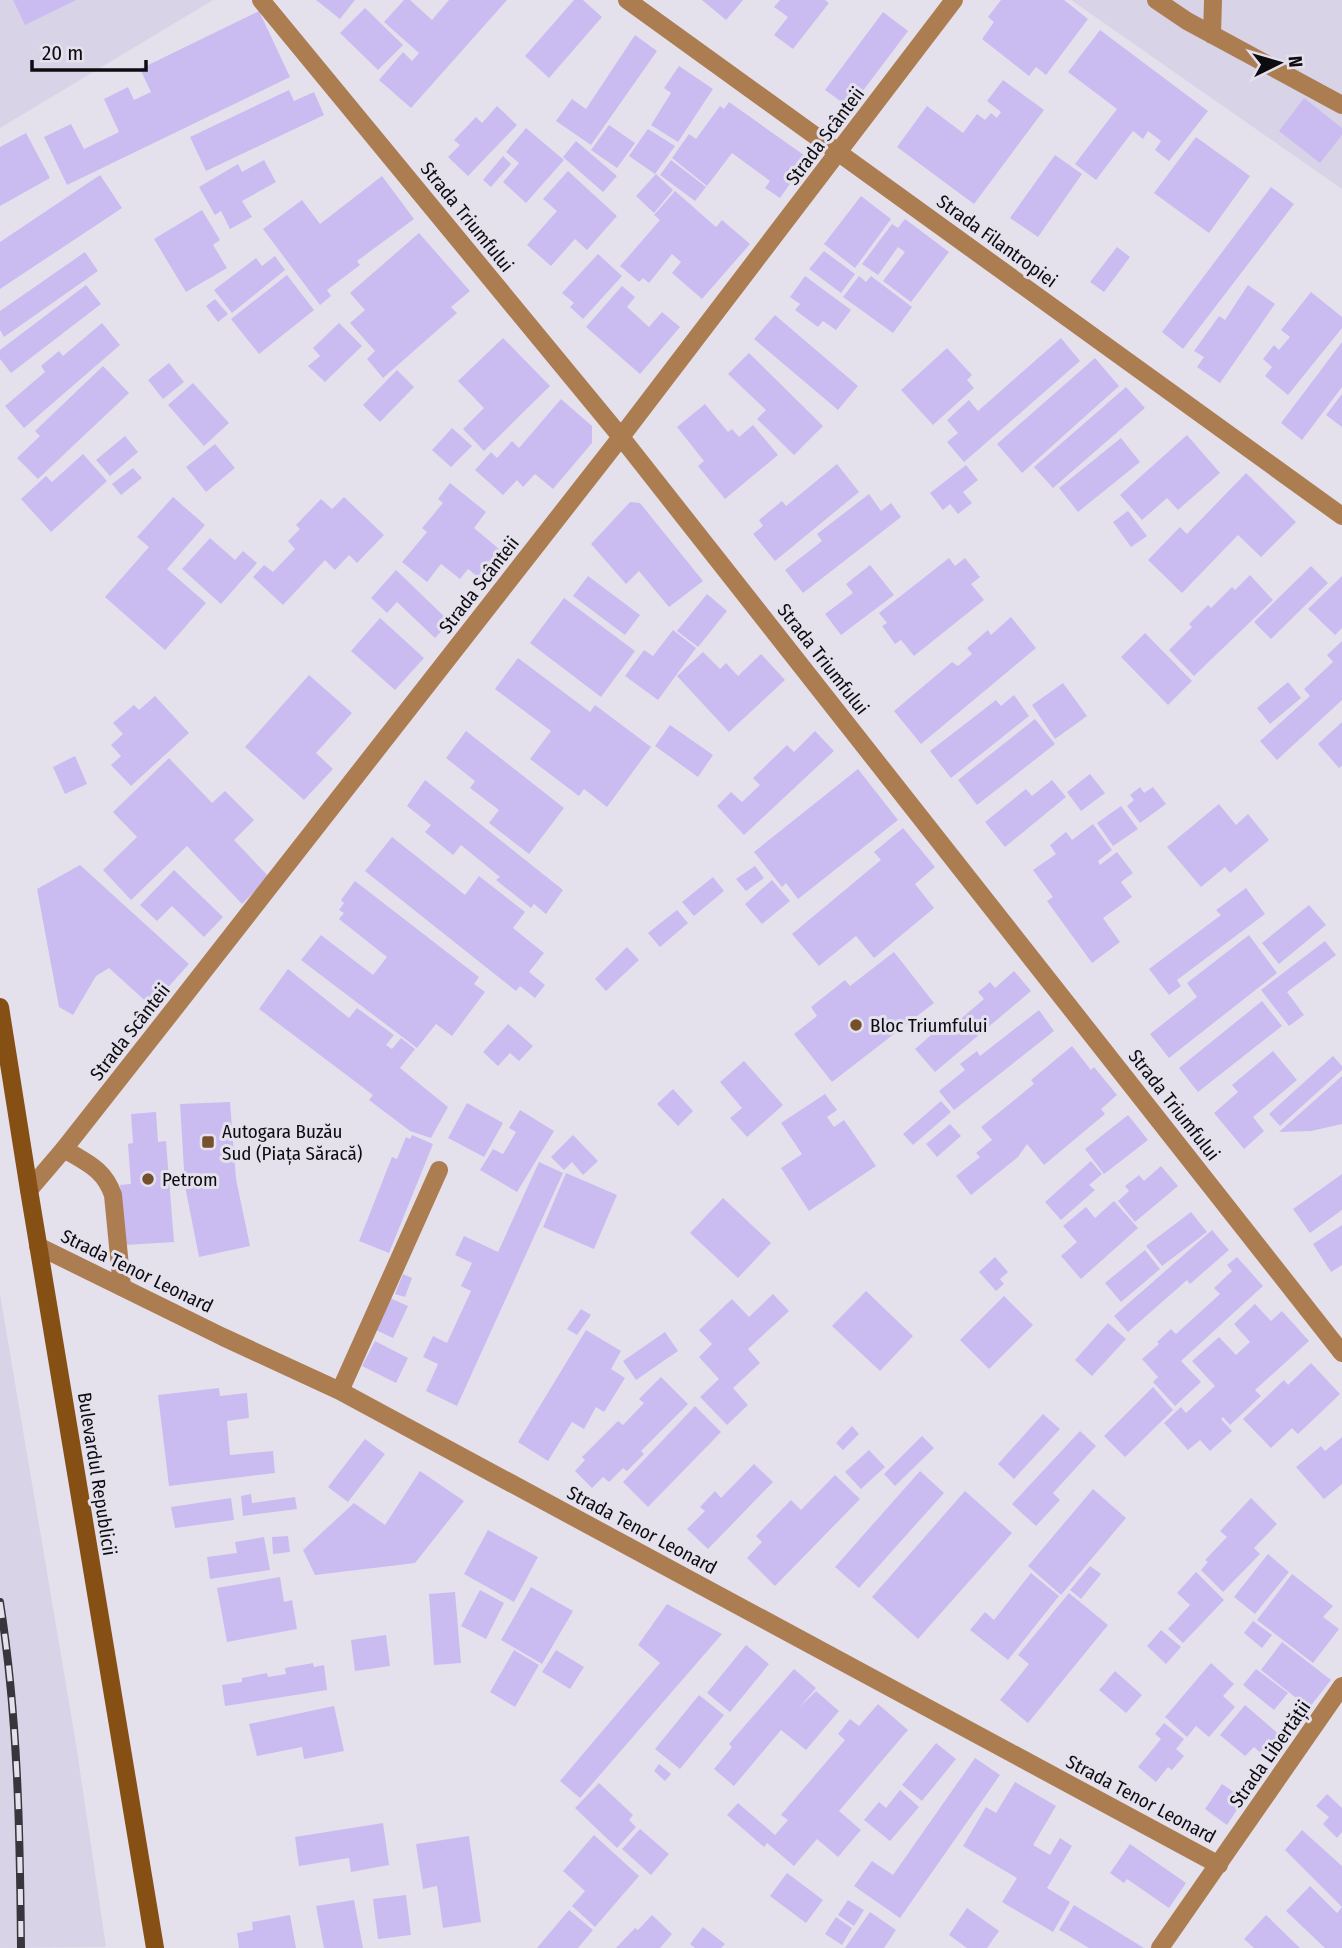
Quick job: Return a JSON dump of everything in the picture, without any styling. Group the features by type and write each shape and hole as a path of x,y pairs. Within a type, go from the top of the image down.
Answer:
{"main road":[{"name":"Bulevardul Republicii","path":"0,1007 155,1948"}],"street":[{"name":"Strada Triumfului","path":"261,0 621,437 1342,1353"},
{"name":"Strada Filantropiei","path":"627,0 1342,516"},
{"name":"Strada Scânteii","path":"29,1190 64,1149 621,437 954,0"},
{"path":"1212,35 1213,0"},
{"path":"1162,1 1187,22 1342,105"},
{"path":"64,1149 100,1171 110,1185 122,1287"},
{"path":"340,1391 439,1170"},
{"name":"Strada Tenor Leonard","path":"38,1246 340,1391 1219,1865"},
{"name":"Strada Libertății","path":"1160,1948 1342,1686"}],"shaded area":[{"path":"0,0 213,0 0,128"},
{"path":"1071,0 1342,0 1342,189"},
{"path":"0,1294 76,1744 106,1947 0,1948"}],"building":[{"path":"13,0 76,0 25,25"},
{"path":"316,0 355,0 340,19"},
{"path":"404,0 410,0 432,20 449,0 507,0 411,108 379,80 403,52 412,61 419,53 384,22"},
{"path":"574,0 583,0 602,17 549,78 525,56"},
{"path":"702,0 743,0 726,20"},
{"path":"780,0 825,0 829,3 793,49 774,35 788,17 774,7"},
{"path":"1001,0 1064,0 1088,19 1046,75 1036,67 1029,76 982,39 994,22 988,17"},
{"path":"365,8 403,45 378,70 340,33"},
{"path":"259,11 290,77 67,185 44,137 71,124 84,149 119,132 104,99 128,87 134,100 151,92 140,69"},
{"path":"883,12 908,31 850,108 825,90"},
{"path":"1100,30 1208,111 1169,161 1155,150 1161,141 1148,131 1143,139 1133,131 1096,180 1075,164 1117,109 1068,72"},
{"path":"635,35 657,51 591,145 556,121 572,99 586,109"},
{"path":"679,66 713,89 678,142 651,125 671,93 664,88"},
{"path":"1003,80 1044,110 974,204 897,147 927,106 963,133 977,114 985,120 991,113 997,118 1001,112 987,101"},
{"path":"289,90 294,101 314,92 324,115 206,171 190,137"},
{"path":"1304,98 1342,128 1342,135 1320,163 1279,131"},
{"path":"729,102 808,158 780,198 765,188 770,181 732,153 707,186 672,158 689,134 696,139 720,106 724,109"},
{"path":"497,106 517,125 468,176 448,157 460,145 454,140 476,117 482,123"},
{"path":"609,125 635,143 617,168 591,150"},
{"path":"526,128 564,160 526,203 503,182 519,163 506,152"},
{"path":"648,129 675,146 655,174 629,156"},
{"path":"26,133 50,178 0,206 0,147"},
{"path":"1196,137 1250,176 1209,233 1154,193"},
{"path":"576,141 617,176 603,192 563,157"},
{"path":"1055,155 1082,174 1038,237 1010,218"},
{"path":"503,156 511,164 491,187 483,180"},
{"path":"264,160 276,182 242,201 252,217 230,229 221,211 215,215 199,187 238,164 242,172"},
{"path":"671,160 706,187 695,201 660,175"},
{"path":"568,171 617,216 587,250 575,239 551,266 527,245 557,211 543,199"},
{"path":"656,174 673,190 654,213 636,196"},
{"path":"100,175 122,208 0,289 0,242"},
{"path":"382,176 414,219 357,261 360,265 327,290 331,296 320,305 263,229 302,200 320,224"},
{"path":"1271,187 1294,204 1183,349 1162,332"},
{"path":"675,191 716,227 722,220 750,244 702,299 672,273 681,262 672,254 649,283 643,278 639,282 620,266 660,220 654,215"},
{"path":"861,196 891,219 855,268 824,244"},
{"path":"202,210 220,240 213,245 227,268 186,292 154,239"},
{"path":"905,219 949,252 911,302 883,281 905,252 898,247 878,275 862,264 892,224 898,228"},
{"path":"419,233 470,291 451,307 457,313 383,378 367,359 375,351 350,323 365,310 350,293"},
{"path":"1117,247 1130,257 1104,292 1090,282"},
{"path":"824,251 855,274 841,293 809,269"},
{"path":"85,252 98,271 4,337 0,330 0,311"},
{"path":"598,254 622,276 583,319 570,307 574,303 562,293"},
{"path":"275,256 285,270 232,313 214,290 256,258 262,266"},
{"path":"287,275 314,310 259,354 231,319"},
{"path":"805,276 851,310 836,330 823,321 818,327 795,310 800,304 790,297"},
{"path":"859,276 866,282 871,276 912,307 893,333 843,297"},
{"path":"86,285 101,304 11,373 0,359 0,350"},
{"path":"1248,285 1275,304 1220,383 1197,367 1204,357 1194,351 1219,316 1225,320"},
{"path":"622,286 635,297 627,307 649,327 662,312 680,327 640,374 586,327"},
{"path":"1311,292 1342,317 1342,328 1288,395 1265,376 1272,367 1263,359 1274,345 1279,350 1290,337 1281,330"},
{"path":"215,299 228,314 218,322 206,306"},
{"path":"775,315 858,386 838,410 754,339"},
{"path":"102,323 120,345 24,428 5,406 45,372 41,366 59,351 63,356"},
{"path":"339,323 362,346 325,382 308,366 320,356 313,348"},
{"path":"503,338 550,386 484,451 463,429 484,408 458,381"},
{"path":"1061,338 1080,361 964,462 947,442 958,433 947,420 969,400 978,411"},
{"path":"1342,342 1342,387 1302,440 1281,423"},
{"path":"947,348 972,375 967,380 974,388 933,425 901,390"},
{"path":"749,353 823,426 794,455 757,419 766,410 728,374"},
{"path":"1095,358 1119,386 1022,473 997,444"},
{"path":"169,363 184,382 163,399 148,380"},
{"path":"103,366 129,393 38,479 17,458 40,436 35,431"},
{"path":"397,370 414,387 380,422 363,405"},
{"path":"193,383 229,423 204,446 168,405"},
{"path":"1126,387 1145,408 1053,488 1034,467"},
{"path":"1342,394 1342,427 1326,415"},
{"path":"561,399 592,426 592,443 553,489 535,474 523,487 517,480 503,495 475,470 491,452 497,458 512,441 519,448"},
{"path":"705,404 728,432 732,429 739,437 753,425 778,455 725,499 698,466 704,461 677,427"},
{"path":"452,428 472,446 451,467 432,450"},
{"path":"1187,435 1220,473 1178,510 1167,498 1142,520 1120,495"},
{"path":"125,436 138,452 110,476 96,460"},
{"path":"1121,438 1140,462 1078,512 1059,488"},
{"path":"215,444 235,468 206,492 186,467"},
{"path":"83,454 107,481 51,532 21,499 46,476 52,482"},
{"path":"837,464 859,492 775,561 753,534 763,526 759,520 782,501 786,506"},
{"path":"966,465 978,480 963,492 972,503 958,514 950,504 943,510 930,493"},
{"path":"133,468 142,478 121,495 112,484"},
{"path":"1246,473 1296,522 1261,557 1238,535 1182,593 1148,560 1180,527 1187,534"},
{"path":"450,483 486,512 474,528 505,554 483,581 468,569 460,579 441,564 427,582 402,562 427,532 422,528 443,503 438,499"},
{"path":"869,494 881,511 891,503 901,517 803,593 785,570 822,541 817,534"},
{"path":"173,497 205,525 167,569 206,603 165,650 105,597 149,547 137,537"},
{"path":"344,497 384,535 357,563 349,555 335,570 325,560 283,605 253,577 264,565 273,572 295,549 288,541 300,529 296,525 321,499 332,509"},
{"path":"630,502 640,503 703,581 669,607 639,571 626,584 591,544"},
{"path":"1128,511 1147,536 1131,547 1113,522"},
{"path":"210,538 235,560 243,551 257,563 221,604 182,569"},
{"path":"949,558 955,566 965,558 980,577 971,584 984,600 914,656 901,640 895,644 882,626 887,623 879,613"},
{"path":"870,565 894,595 841,635 825,614 853,593 846,584"},
{"path":"1311,566 1328,583 1271,639 1254,622"},
{"path":"396,570 450,622 435,638 397,602 387,613 371,598"},
{"path":"1250,575 1273,600 1194,676 1169,650 1192,627 1189,624 1208,605 1211,608 1232,587 1235,590"},
{"path":"588,576 640,615 625,635 573,596"},
{"path":"1342,576 1342,628 1335,635 1308,609"},
{"path":"707,594 727,611 698,647 677,631"},
{"path":"564,598 635,651 601,697 530,643"},
{"path":"1011,617 1036,648 921,744 894,711 952,662 958,666 972,654 967,648 988,630 991,635"},
{"path":"380,618 424,658 395,690 351,651"},
{"path":"673,630 696,648 658,700 625,676 644,650 653,656"},
{"path":"1145,633 1192,681 1168,705 1121,657"},
{"path":"1342,641 1342,700 1277,760 1260,741 1310,696 1304,689 1333,662 1327,655"},
{"path":"703,652 720,669 726,663 738,676 761,654 785,680 729,732 677,676"},
{"path":"518,658 590,712 595,705 651,747 607,807 584,789 579,796 530,759 551,731 495,689"},
{"path":"309,675 352,713 316,753 333,769 304,800 245,747"},
{"path":"1288,682 1301,698 1270,724 1257,708"},
{"path":"1063,683 1087,716 1055,739 1032,705"},
{"path":"1014,695 1029,716 951,778 930,751 996,700 1001,706"},
{"path":"155,696 189,733 131,786 111,765 121,756 111,745 123,734 113,723 134,705 139,710"},
{"path":"1035,719 1055,744 977,805 958,780"},
{"path":"1342,722 1342,766 1339,768 1318,744"},
{"path":"670,725 713,755 698,777 655,746"},
{"path":"466,731 564,808 529,854 489,823 499,810 470,788 475,781 446,758"},
{"path":"815,731 834,751 744,835 717,806 731,792 742,802 760,785 753,778 787,745 794,752"},
{"path":"75,756 87,784 65,794 53,767"},
{"path":"169,758 212,803 225,791 254,820 234,840 269,877 242,904 187,846 131,900 103,870 137,837 113,812"},
{"path":"858,769 898,820 798,899 786,883 782,887 754,852"},
{"path":"1090,774 1105,793 1081,811 1067,792"},
{"path":"425,780 563,890 546,914 534,904 531,908 496,880 500,877 461,845 453,855 425,832 431,825 407,806"},
{"path":"1052,780 1066,797 1005,847 985,822 1026,789 1032,796"},
{"path":"1140,787 1144,793 1153,787 1166,804 1140,823 1127,806 1134,800 1130,795"},
{"path":"1219,804 1236,825 1248,814 1269,840 1230,873 1225,867 1201,887 1167,847"},
{"path":"1121,806 1138,829 1113,846 1097,823"},
{"path":"1093,824 1112,850 1098,861 1100,865 1117,852 1133,873 1121,882 1132,897 1103,918 1120,942 1092,963 1047,901 1053,897 1033,870 1056,854 1050,845 1066,832 1072,840"},
{"path":"903,828 935,867 915,884 934,908 874,958 856,936 819,966 792,934 881,860 874,852"},
{"path":"392,837 465,895 479,876 525,912 513,928 544,953 529,972 545,985 535,998 520,986 516,991 365,871"},
{"path":"80,865 189,964 151,1006 109,968 96,976 73,1015 59,1007 37,889"},
{"path":"755,866 764,878 746,891 736,879"},
{"path":"174,870 223,917 204,937 172,906 157,921 140,905"},
{"path":"713,877 724,891 694,916 682,902"},
{"path":"772,880 790,901 762,924 745,904"},
{"path":"355,881 479,977 474,984 485,992 452,1036 436,1024 417,1048 301,960 321,935 373,975 387,957 339,919 344,913 339,910 344,903 341,900"},
{"path":"1246,888 1265,914 1177,980 1181,986 1169,995 1149,969 1221,915 1216,910"},
{"path":"1309,905 1326,925 1279,964 1262,943"},
{"path":"677,910 688,923 660,947 648,933"},
{"path":"1249,935 1277,973 1169,1058 1150,1034 1197,997 1187,983"},
{"path":"1325,941 1336,955 1287,992 1304,1015 1289,1026 1261,990"},
{"path":"627,947 639,960 606,991 595,979"},
{"name":"Bloc Triumfului","path":"894,952 934,1003 832,1082 794,1034 817,1016 811,1007 845,980 850,986"},
{"path":"288,969 349,1018 357,1008 394,1035 386,1045 392,1049 401,1038 415,1049 400,1068 448,1107 431,1138 410,1131 369,1100 373,1095 259,1009"},
{"path":"1014,971 1031,991 935,1072 915,1049 937,1030 942,1035 984,999 978,992 990,982 995,988"},
{"path":"1262,1001 1282,1026 1198,1092 1179,1068"},
{"path":"1039,1010 1054,1031 954,1110 939,1091 965,1070 960,1064 977,1051 980,1056"},
{"path":"508,1024 533,1046 519,1061 510,1053 498,1066 483,1052"},
{"path":"1072,1046 1091,1070 1094,1067 1117,1095 1101,1109 1105,1114 1044,1165 1027,1144 1018,1157 971,1195 956,1176 980,1157 976,1153 992,1140 981,1127 1034,1084 1031,1080"},
{"path":"1273,1051 1297,1080 1253,1117 1264,1131 1244,1149 1214,1113 1238,1092 1232,1085"},
{"path":"1333,1056 1342,1066 1342,1070 1280,1126 1269,1114"},
{"path":"744,1061 783,1105 747,1137 730,1118 742,1108 720,1082"},
{"path":"1342,1076 1342,1124 1311,1131 1279,1132"},
{"path":"673,1089 693,1111 678,1126 657,1104"},
{"path":"825,1094 837,1110 827,1117 834,1127 844,1120 876,1166 809,1211 781,1168 802,1154 781,1123"},
{"path":"941,1101 951,1112 913,1145 903,1134"},
{"name":"Autogara Buzău Sud (Piața Săracă)","path":"230,1102 236,1179 250,1246 199,1257 185,1186 180,1104"},
{"path":"467,1103 503,1123 484,1157 448,1138"},
{"path":"520,1110 554,1131 517,1192 480,1170 493,1149 503,1154 516,1132 509,1128"},
{"path":"156,1112 158,1142 166,1141 174,1242 125,1245 120,1185 131,1184 128,1144 133,1143 131,1114"},
{"path":"1128,1115 1148,1140 1104,1174 1085,1149"},
{"path":"950,1124 961,1136 937,1157 926,1144"},
{"path":"412,1135 433,1144 389,1253 359,1241 392,1157 397,1159 406,1137 410,1139"},
{"path":"573,1135 598,1161 583,1175 572,1162 564,1170 551,1157"},
{"path":"1091,1161 1102,1174 1089,1185 1095,1190 1061,1220 1045,1202"},
{"path":"539,1162 563,1173 457,1406 426,1391 438,1364 423,1357 433,1336 447,1343 471,1291 461,1286 472,1263 455,1255 464,1236 498,1252"},
{"path":"1161,1166 1178,1186 1135,1222 1118,1201 1129,1191 1125,1186 1139,1175 1144,1181"},
{"path":"566,1173 617,1195 594,1249 543,1227"},
{"path":"1342,1174 1342,1210 1310,1233 1293,1209"},
{"path":"723,1198 771,1243 738,1278 690,1233"},
{"path":"1114,1201 1138,1228 1081,1279 1061,1256 1077,1242 1063,1226 1086,1207 1095,1218"},
{"path":"1191,1212 1207,1232 1162,1266 1146,1246"},
{"path":"1342,1225 1342,1265 1331,1272 1313,1244"},
{"path":"1212,1230 1229,1250 1190,1284 1187,1280 1128,1332 1114,1316"},
{"path":"1145,1250 1160,1269 1121,1302 1105,1283"},
{"path":"995,1257 1008,1272 1000,1279 1004,1284 996,1291 979,1272"},
{"path":"1237,1257 1263,1286 1181,1361 1201,1382 1175,1406 1153,1382 1158,1377 1142,1359 1171,1329 1176,1334 1220,1294 1214,1288 1232,1271 1227,1265"},
{"path":"403,1274 412,1278 405,1297 395,1294"},
{"path":"866,1291 913,1336 880,1371 832,1326"},
{"path":"773,1294 789,1311 748,1349 760,1363 733,1388 748,1405 727,1425 700,1397 719,1379 699,1357 712,1344 699,1330 732,1299 749,1317"},
{"path":"1004,1296 1033,1325 989,1369 960,1340"},
{"path":"390,1298 408,1306 393,1338 376,1330"},
{"path":"1255,1304 1271,1321 1282,1311 1309,1341 1255,1390 1261,1396 1230,1425 1223,1417 1221,1419 1232,1431 1210,1451 1200,1440 1188,1450 1164,1423 1181,1407 1186,1413 1215,1386 1192,1361 1219,1337 1236,1355 1250,1342 1234,1324"},
{"path":"581,1309 591,1315 577,1335 567,1329"},
{"path":"1108,1323 1126,1339 1092,1376 1075,1360"},
{"path":"586,1330 621,1351 611,1369 625,1378 604,1412 596,1407 584,1429 572,1422 548,1461 518,1442"},
{"path":"665,1332 678,1351 636,1380 623,1361"},
{"path":"375,1341 408,1358 396,1383 362,1366"},
{"path":"1311,1363 1340,1394 1298,1434 1292,1428 1271,1448 1243,1419 1284,1380 1288,1385"},
{"path":"661,1377 688,1404 641,1451 644,1454 627,1471 623,1468 609,1482 603,1477 592,1488 575,1471 585,1460 582,1457 618,1421 623,1425 644,1403 639,1399"},
{"path":"1153,1387 1173,1410 1125,1457 1104,1436"},
{"path":"219,1388 220,1396 247,1393 249,1418 227,1421 230,1455 273,1451 275,1473 169,1486 158,1395"},
{"path":"695,1406 721,1432 648,1507 623,1482"},
{"path":"1043,1414 1060,1429 1014,1479 998,1464"},
{"path":"852,1426 859,1434 843,1450 836,1443"},
{"path":"1080,1431 1096,1446 1053,1493 1060,1500 1036,1526 1012,1504"},
{"path":"922,1436 934,1448 895,1486 884,1474"},
{"path":"1342,1437 1342,1484 1324,1499 1296,1467 1321,1446 1325,1451"},
{"path":"365,1439 385,1454 348,1502 328,1487"},
{"path":"869,1450 885,1467 861,1489 845,1472"},
{"path":"754,1464 773,1482 708,1549 687,1529 705,1511 700,1507 715,1491 721,1498"},
{"path":"420,1471 464,1501 415,1563 315,1575 303,1550 354,1503 385,1525"},
{"path":"920,1471 944,1493 859,1588 835,1567"},
{"path":"835,1475 860,1499 775,1586 747,1558 762,1542 756,1536 791,1500 801,1510"},
{"path":"1093,1489 1126,1518 1061,1595 1028,1566"},
{"path":"965,1491 1012,1533 918,1639 872,1597"},
{"path":"251,1494 252,1503 295,1497 297,1509 243,1516 241,1496"},
{"path":"231,1498 234,1520 175,1528 171,1507"},
{"path":"1251,1498 1277,1524 1254,1548 1260,1554 1223,1592 1201,1570 1208,1562 1205,1560 1227,1537 1220,1531"},
{"path":"488,1530 538,1557 514,1602 464,1574"},
{"path":"288,1536 290,1552 273,1554 272,1537"},
{"path":"264,1537 270,1570 210,1579 207,1557 237,1553 235,1542"},
{"path":"1268,1554 1289,1572 1255,1614 1234,1597"},
{"path":"1090,1566 1101,1574 1081,1599 1070,1590"},
{"path":"1196,1572 1224,1600 1183,1643 1168,1629 1190,1605 1177,1593"},
{"path":"1031,1573 1059,1596 1008,1660 970,1630 985,1612 994,1620"},
{"path":"1292,1574 1333,1606 1323,1617 1339,1629 1313,1663 1257,1620"},
{"path":"280,1577 284,1602 292,1600 297,1629 227,1642 217,1588"},
{"path":"531,1587 573,1611 542,1664 501,1640"},
{"path":"480,1590 504,1603 486,1639 461,1626"},
{"path":"455,1592 461,1663 434,1665 429,1594"},
{"path":"1069,1593 1108,1625 1028,1723 1000,1700 1029,1664 1018,1655"},
{"path":"667,1604 722,1634 580,1798 560,1781 660,1663 638,1645"},
{"path":"1253,1621 1272,1635 1262,1648 1244,1633"},
{"path":"1161,1630 1181,1647 1166,1664 1147,1646"},
{"path":"386,1635 390,1666 355,1671 351,1640"},
{"path":"1282,1642 1331,1680 1309,1708 1261,1670"},
{"path":"746,1645 769,1664 730,1712 707,1693"},
{"path":"514,1650 539,1665 515,1707 490,1692"},
{"path":"556,1650 584,1667 570,1689 542,1672"},
{"path":"313,1663 314,1667 324,1665 327,1690 225,1706 222,1685 242,1682 242,1678 267,1673 268,1677 286,1674 285,1668"},
{"path":"1211,1663 1234,1684 1223,1696 1235,1707 1209,1737 1196,1726 1187,1737 1165,1717"},
{"path":"794,1669 816,1688 799,1708 816,1691 839,1711 806,1750 781,1730 734,1786 714,1769 732,1747 729,1744"},
{"path":"1256,1669 1288,1693 1274,1710 1243,1685"},
{"path":"1115,1671 1142,1695 1126,1713 1099,1690"},
{"path":"699,1695 724,1715 680,1769 655,1749"},
{"path":"878,1704 908,1730 839,1811 861,1830 838,1857 817,1839 794,1866 767,1843 764,1847 727,1815 738,1803 775,1835 788,1820 781,1815 845,1740 838,1734 850,1719 859,1726"},
{"path":"1245,1705 1282,1737 1265,1757 1254,1747 1245,1756 1220,1735"},
{"path":"334,1706 344,1751 304,1759 302,1747 257,1756 249,1724"},
{"path":"1164,1723 1184,1739 1176,1749 1184,1756 1172,1770 1168,1767 1156,1782 1138,1767 1161,1739 1155,1734"},
{"path":"936,1743 956,1759 922,1801 902,1785"},
{"path":"975,1758 1000,1775 900,1918 854,1886 872,1861 893,1875"},
{"path":"659,1764 671,1774 665,1781 654,1771"},
{"path":"1015,1782 1056,1806 1033,1845 1050,1855 1060,1838 1072,1846 1047,1888 1070,1902 1053,1932 1002,1902 1017,1878 963,1846 986,1807 996,1813"},
{"path":"599,1783 633,1815 629,1820 636,1827 617,1848 575,1808"},
{"path":"1222,1784 1244,1799 1227,1825 1205,1809"},
{"path":"900,1790 919,1807 890,1841 864,1820 879,1802 886,1808"},
{"path":"1327,1794 1342,1808 1342,1832 1337,1838 1323,1824 1329,1817 1316,1806"},
{"path":"383,1823 389,1865 351,1872 349,1858 299,1866 295,1837"},
{"path":"640,1829 669,1854 651,1875 622,1849"},
{"path":"1302,1830 1342,1866 1342,1907 1285,1850"},
{"path":"594,1835 639,1876 595,1927 572,1906 585,1891 563,1871"},
{"path":"469,1836 481,1922 443,1928 437,1886 423,1889 416,1844"},
{"path":"1130,1844 1186,1883 1169,1908 1127,1879 1124,1883 1110,1873"},
{"path":"787,1873 823,1900 806,1923 770,1896"},
{"path":"1310,1886 1337,1913 1342,1907 1342,1948 1325,1948 1286,1911"},
{"path":"406,1895 411,1935 378,1939 373,1899"},
{"path":"354,1900 363,1948 324,1948 316,1906"},
{"path":"848,1900 864,1910 854,1926 838,1915"},
{"path":"1074,1905 1144,1948 1089,1948 1059,1930"},
{"path":"967,1908 999,1931 987,1948 967,1948 949,1935"},
{"path":"569,1910 593,1930 578,1948 537,1948"},
{"path":"870,1912 896,1930 884,1948 845,1948"},
{"path":"290,1915 296,1948 239,1948 237,1933 253,1930 252,1922"},
{"path":"652,1915 672,1934 660,1948 616,1948 635,1928 638,1930"},
{"path":"1266,1915 1300,1948 1254,1948 1244,1939"},
{"path":"836,1917 852,1928 842,1945 825,1934"},
{"path":"703,1927 725,1944 721,1948 695,1948 690,1944"}],"railway":[{"path":"0,1602 14,1731 19,1818 21,1948"}],"place":[{"name":"Bloc Triumfului","path":"856,1025"},
{"name":"Autogara Buzău Sud (Piața Săracă)","path":"208,1142"},
{"name":"Petrom","path":"148,1179"}]}
